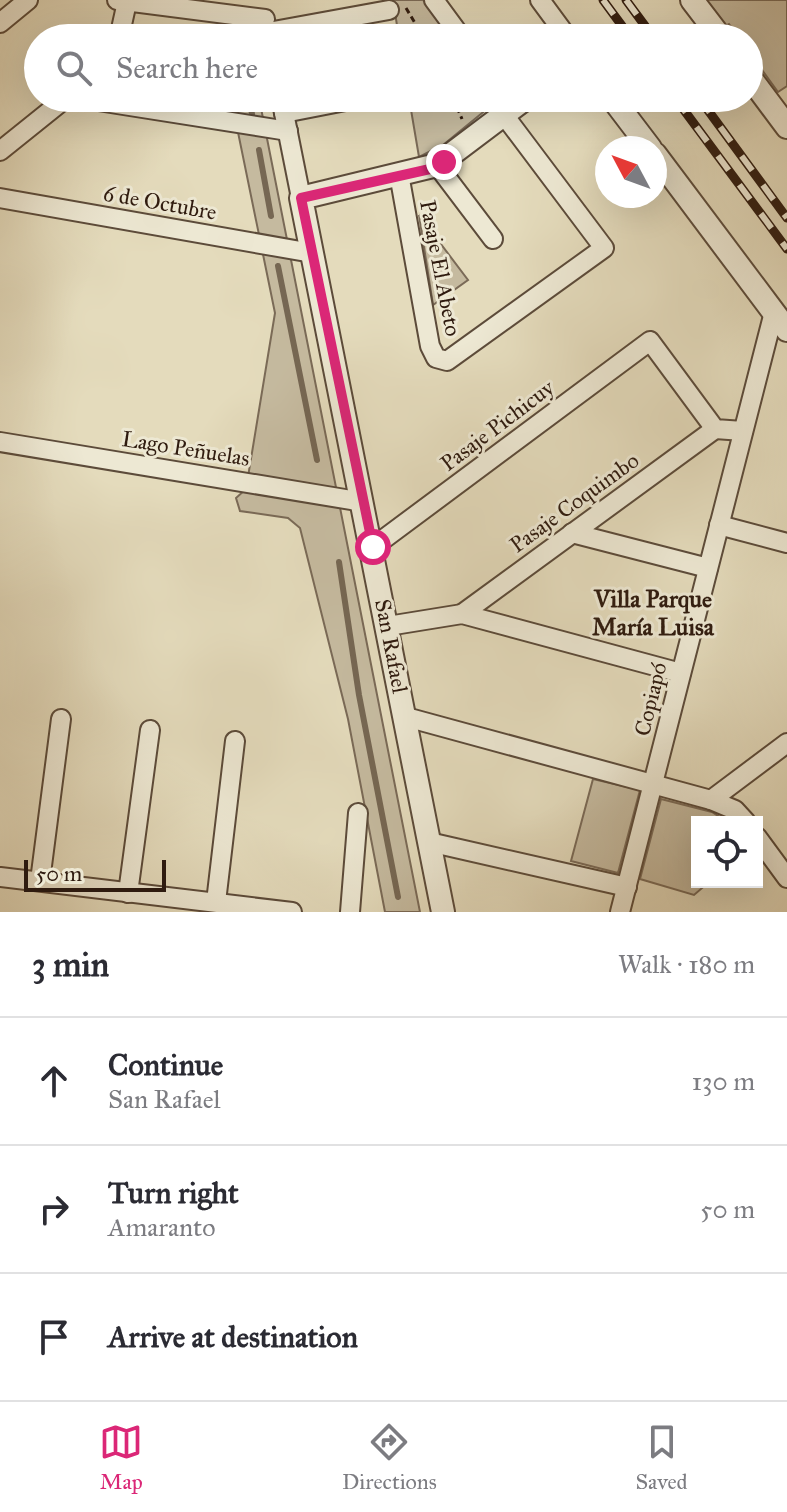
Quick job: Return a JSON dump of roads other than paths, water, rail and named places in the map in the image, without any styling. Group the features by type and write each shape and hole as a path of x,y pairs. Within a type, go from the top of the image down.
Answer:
{"street":[{"path":"0,23 28,0"},
{"path":"434,0 452,24"},
{"path":"540,0 558,24"},
{"path":"692,0 710,24"},
{"path":"120,24 122,1 266,22 389,10"},
{"path":"763,95 787,127"},
{"path":"0,151 49,112"},
{"path":"258,112 284,114"},
{"path":"301,198 437,165 503,112"},
{"name":"Pasaje El Abeto","path":"399,174 430,346 436,358 447,361 604,248 517,112"},
{"path":"623,112 641,136"},
{"name":"San Rafael","path":"284,114 373,547 443,912"},
{"path":"437,165 493,239"},
{"path":"667,170 780,321"},
{"name":"6 de Octubre","path":"0,198 312,253"},
{"name":"Copiapó","path":"620,912 743,431 780,321"},
{"name":"Pasaje Pichicuy","path":"373,547 650,341 715,429"},
{"path":"715,429 743,431"},
{"name":"Pasaje Coquimbo","path":"462,614 715,429"},
{"name":"Lago Peñuelas","path":"0,442 363,502"},
{"path":"719,525 787,543"},
{"path":"572,533 708,568"},
{"path":"388,626 462,614 681,673"},
{"path":"406,717 711,800 735,810 740,816"},
{"path":"40,881 61,719"},
{"path":"128,893 150,730"},
{"path":"216,902 235,741"},
{"path":"711,800 787,743"},
{"path":"350,912 358,813"},
{"path":"429,842 627,887"},
{"path":"763,845 787,878"},
{"path":"0,877 128,893 193,906 216,902 292,912"}],"waterway":[{"path":"259,150 271,216"},
{"path":"278,266 317,460"},
{"path":"339,562 359,695 398,897"}],"railway":[{"path":"603,0 621,24"},
{"path":"626,0 644,24"},
{"path":"685,112 787,249"},
{"path":"709,112 787,218"}],"district":[{"name":"Villa Parque María Luisa","path":"653,613"}]}
